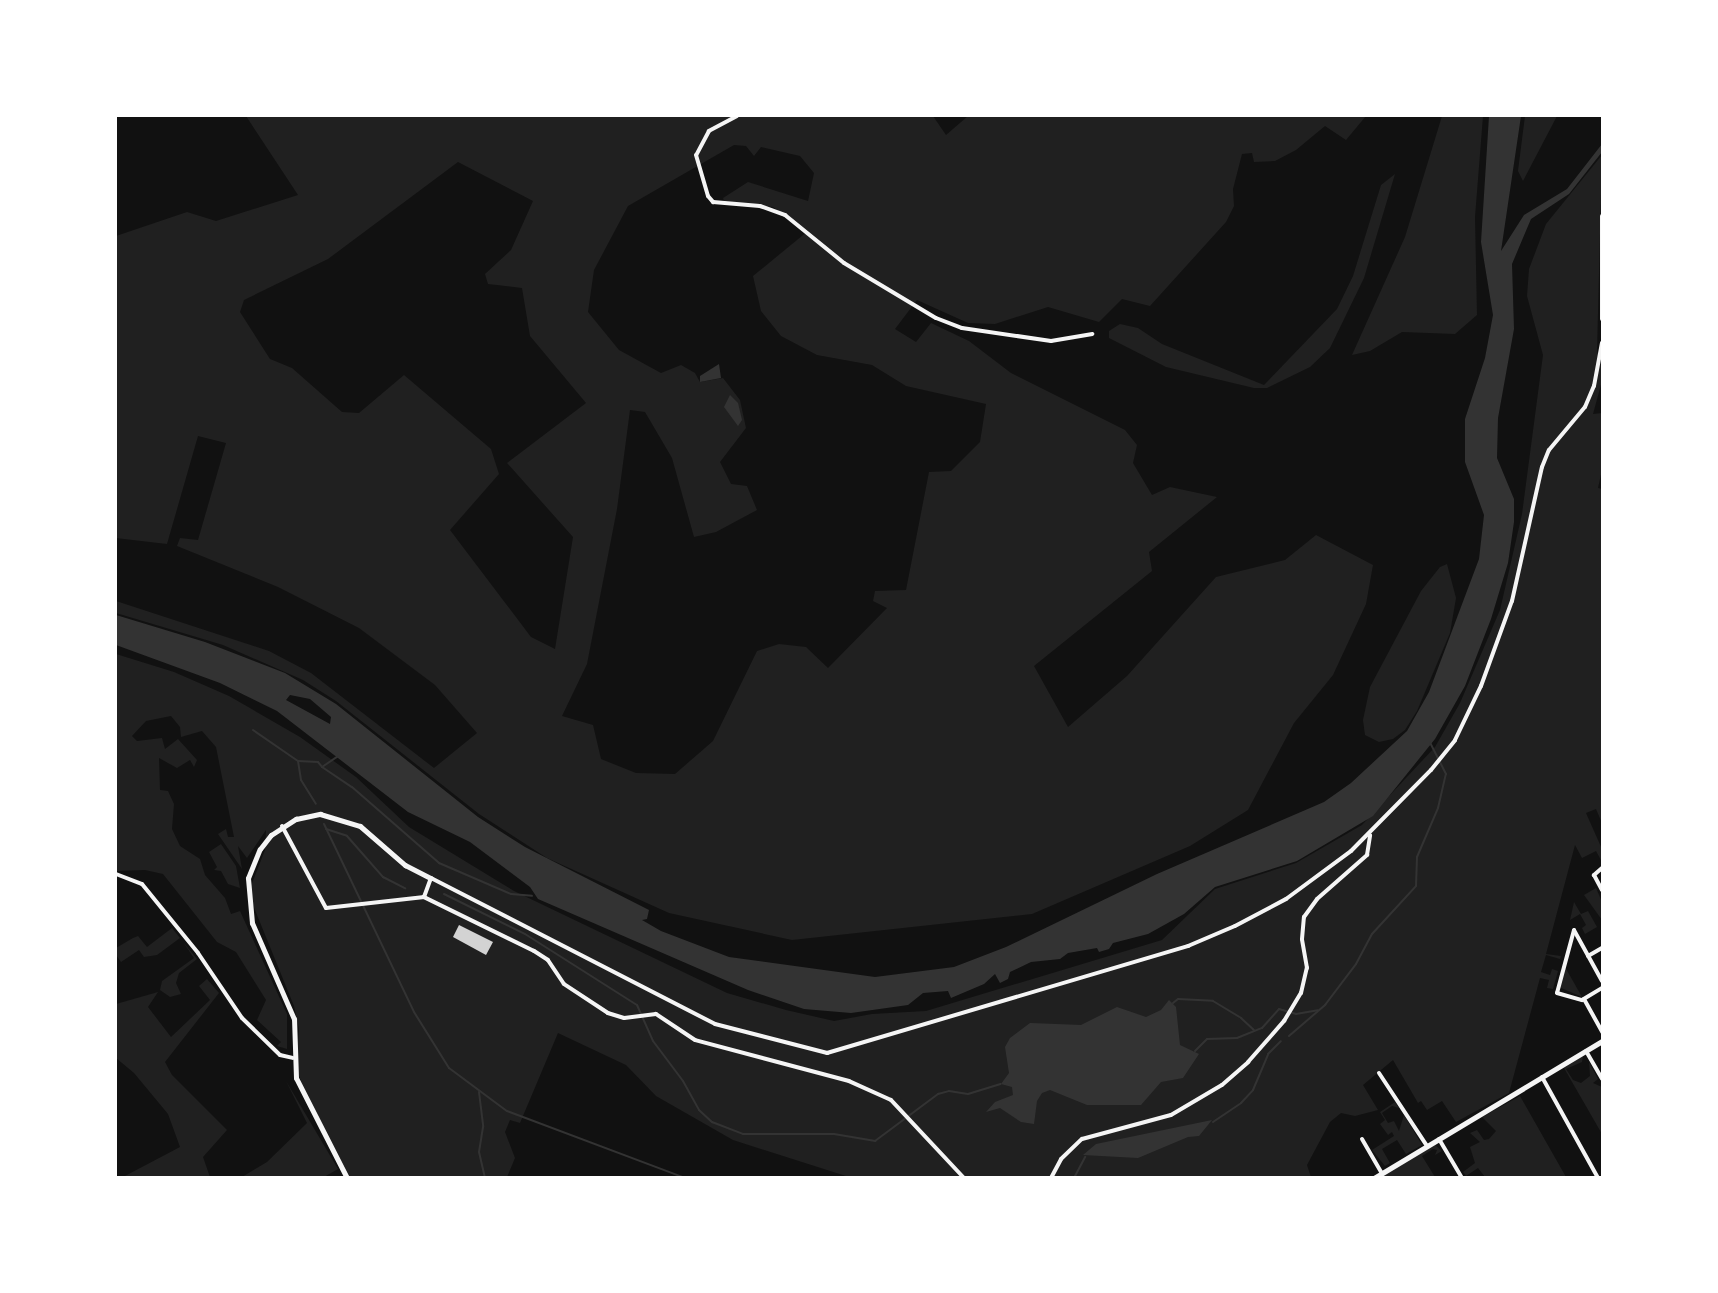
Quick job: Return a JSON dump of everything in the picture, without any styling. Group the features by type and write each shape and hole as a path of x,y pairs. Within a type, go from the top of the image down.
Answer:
{"street":[{"path":"737,116 709,131 696,155 708,196 713,202 760,206 785,215 843,263 936,318 962,328 1051,341 1092,334"},
{"path":"1602,216 1602,319"},
{"path":"347,1178 300,1090 292,1058 295,1029 291,1006 256,935 247,892 248,878 260,849 282,826 320,814 350,820 405,865 715,1024 834,1052 1208,939 1286,899 1370,834 1446,753 1461,728 1500,639 1521,566 1542,467 1549,450 1585,406 1597,375 1602,343"},
{"path":"282,826 326,908 424,897 534,951 548,960 564,984 595,1006 624,1018 645,1014 664,1018 695,1040 849,1082 878,1093 905,1112 964,1178"},
{"path":"1052,1178 1061,1159 1082,1139 1171,1116 1222,1084 1262,1047 1293,1007 1305,981 1304,917 1317,899 1367,855 1370,834"},
{"path":"1602,868 1594,875 1602,890"},
{"path":"116,874 142,884 198,953 242,1018 280,1054 292,1058"},
{"path":"424,897 431,878"},
{"path":"1602,981 1574,930 1571,932 1556,990 1584,999 1602,1032"},
{"path":"1588,956 1602,948"},
{"path":"1584,999 1602,988"},
{"path":"1374,1178 1602,1041"},
{"path":"1586,1051 1602,1078"},
{"path":"1378,1073 1427,1146"},
{"path":"1542,1077 1599,1178"},
{"path":"1362,1138 1382,1173"},
{"path":"1438,1139 1462,1178"}],"shaded area":[{"path":"246,116 933,116 946,135 968,116 1366,116 1346,140 1325,126 1296,150 1275,161 1254,162 1252,153 1242,154 1233,189 1234,206 1226,222 1150,306 1122,299 1099,322 1048,307 995,324 968,323 917,300 895,329 916,342 931,323 969,341 1011,373 1125,430 1137,445 1133,463 1152,495 1170,487 1217,497 1149,552 1152,571 1034,666 1068,727 1127,676 1216,577 1285,560 1316,535 1373,565 1366,604 1333,675 1294,723 1248,810 1190,846 1032,914 792,940 669,913 547,858 479,814 336,701 303,680 223,645 116,613 116,601 269,651 311,673 434,768 477,733 435,685 359,628 278,587 177,546 180,538 198,540 226,443 198,436 167,544 116,538 116,236 187,212 216,221 298,195","holes":["734,145 746,146 754,156 761,147 800,156 814,173 808,201 748,182 723,198 724,201 773,207 808,231 753,276 761,311 781,336 817,355 872,365 906,386 986,404 980,442 951,471 929,472 906,590 875,591 873,601 887,608 828,668 806,647 779,644 757,651 713,741 675,774 636,773 601,759 593,725 562,716 587,664 617,509 630,410 645,412 672,458 694,537 716,532 757,510 747,486 731,484 720,462 746,428 740,400 723,378 700,382 695,373 681,365 661,373 619,350 588,312 594,270 628,206","458,162 533,201 511,250 485,274 488,284 522,288 530,336 586,403 507,463 573,537 555,649 531,637 450,530 499,474 491,449 404,375 359,413 342,412 292,368 270,359 240,312 244,300 328,259"]},
{"path":"1442,116 1483,116 1475,217 1477,315 1455,334 1402,332 1370,351 1352,355 1405,237"},
{"path":"1489,116 1521,116 1501,251 1524,215 1567,189 1602,144 1602,152 1569,194 1531,219 1512,264 1514,329 1498,418 1497,458 1514,499 1514,522 1508,563 1491,619 1465,686 1435,739 1373,816 1297,861 1215,887 1184,914 1148,934 1113,943 1109,949 1099,952 1097,948 1068,953 1060,959 1031,962 1010,972 1008,979 1000,983 995,974 984,984 951,998 948,991 923,993 908,1005 851,1013 804,1009 748,990 538,899 530,887 470,842 408,812 277,711 220,683 116,645 116,615 205,642 285,673 336,704 478,817 525,847 649,910 647,919 642,920 661,931 729,957 875,977 954,967 1006,947 1157,874 1324,802 1351,783 1407,731 1429,692 1479,559 1484,515 1465,462 1465,419 1485,358 1493,315 1481,242","holes":["290,695 310,699 331,717 330,724 286,700"]},
{"path":"1525,116 1557,116 1523,181 1518,171"},
{"path":"1602,155 1597,352 1602,357 1602,381 1593,414 1602,413 1602,470 1598,488 1602,489 1602,823 1596,809 1586,813 1602,849 1602,862 1596,851 1582,858 1575,845 1546,954 1561,956 1560,959 1546,955 1541,972 1550,975 1552,969 1558,971 1553,989 1547,988 1549,980 1540,978 1509,1093 1456,1122 1442,1101 1427,1110 1421,1101 1418,1103 1393,1060 1363,1085 1378,1110 1355,1116 1341,1113 1330,1122 1307,1165 1311,1177 849,1177 733,1140 656,1096 626,1065 558,1033 520,1123 510,1120 505,1132 515,1158 507,1177 350,1177 304,1090 296,1067 299,1029 294,1006 253,905 251,886 265,850 266,830 247,858 238,846 242,869 218,834 226,829 228,837 234,837 216,747 202,731 181,737 180,727 171,716 146,721 132,736 137,741 162,738 165,749 178,739 197,760 194,767 190,760 177,768 159,758 160,790 168,791 174,804 172,829 180,846 200,859 205,875 225,898 231,914 240,911 287,1014 287,1049 277,1046 281,1042 257,1020 266,1000 236,952 217,942 163,874 145,870 116,871 116,654 174,672 229,696 300,737 356,777 409,827 514,891 727,993 786,1010 834,1021 872,1014 926,1011 1162,940 1215,889 1296,863 1362,825 1435,747 1460,703 1500,610 1522,514 1543,355 1527,296 1529,269 1546,224"},
{"path":"1395,174 1364,278 1330,348 1310,367 1267,388 1254,388 1166,367 1109,338 1109,331 1120,324 1138,328 1162,344 1264,385 1337,309 1353,276 1381,185"},
{"path":"719,364 721,378 700,382 700,376"},
{"path":"730,395 738,403 742,420 738,426 724,407"},
{"path":"1447,564 1456,598 1450,633 1417,711 1405,730 1393,739 1379,742 1365,735 1363,720 1370,687 1421,591 1440,567"},
{"path":"221,844 236,866 240,888 228,884 221,871 214,870 217,867 209,852"},
{"path":"1596,888 1602,902 1602,920 1584,895"},
{"path":"1574,902 1581,914 1588,911 1597,927 1585,934 1582,928 1586,925 1580,914 1570,920"},
{"path":"172,928 180,938 157,955 144,957 139,950 121,962 116,955 116,948 133,938 138,936 147,947"},
{"path":"183,942 197,959 179,973 176,983 181,994 170,997 160,990 162,981 194,958"},
{"path":"1565,967 1582,997 1559,987"},
{"path":"207,979 219,993 165,1062 172,1075 227,1130 203,1157 210,1177 123,1177 180,1147 168,1114 134,1073 116,1058 116,1004 158,992 148,1007 171,1037 210,1000 199,986"},
{"path":"1169,1000 1176,1007 1180,1045 1199,1054 1183,1078 1161,1082 1141,1105 1087,1105 1050,1090 1042,1093 1037,1101 1034,1124 1021,1122 1000,1108 986,1112 995,1102 1013,1095 1012,1087 1001,1084 1009,1073 1005,1047 1010,1038 1030,1023 1081,1025 1117,1007 1146,1017 1161,1010"},
{"path":"1583,1056 1582,1062 1566,1069 1573,1080 1581,1083 1590,1076 1589,1062 1598,1079 1593,1083 1602,1087 1602,1134 1564,1068"},
{"path":"286,1081 338,1169 324,1177 242,1177 267,1162 307,1123"},
{"path":"1520,1096 1566,1177 1485,1177 1478,1168 1466,1176 1463,1172 1475,1163 1470,1147 1480,1142 1470,1133 1477,1130 1484,1140 1489,1139 1496,1131 1482,1117"},
{"path":"1395,1102 1399,1108 1392,1106 1382,1113 1388,1123 1394,1121 1399,1131 1404,1115 1422,1145 1406,1154 1397,1140 1382,1149 1390,1163 1385,1166 1372,1150 1394,1136 1392,1132 1388,1135 1380,1124 1385,1120 1380,1112"},
{"path":"1212,1120 1199,1136 1188,1137 1138,1158 1083,1155 1096,1144"},
{"path":"1435,1145 1442,1151 1435,1155 1437,1150 1433,1149 1422,1156 1435,1177 1378,1178"}],"building":[{"path":"459,925 493,942 486,955 453,937"}],"waterway":[{"path":"253,730 298,761 318,762 322,767 337,757"},
{"path":"1289,1036 1325,1005 1356,964 1372,934 1416,886 1417,857 1438,808 1446,774 1430,743"},
{"path":"298,761 301,780 316,804"},
{"path":"322,767 352,787 439,863 511,894 532,896"},
{"path":"324,824 414,1012 449,1068 507,1111 685,1178"},
{"path":"326,829 347,836 383,877 405,888"},
{"path":"444,894 525,934 637,1005 653,1041 683,1081 699,1110 712,1122 743,1134 834,1134 875,1141 938,1094 949,1091 968,1094 1001,1084"},
{"path":"1173,1003 1178,999 1213,1001 1241,1018 1254,1030"},
{"path":"1195,1051 1207,1039 1237,1038 1262,1028 1279,1009 1296,1014 1318,1010"},
{"path":"1213,1122 1241,1103 1253,1090 1268,1054 1281,1041"},
{"path":"479,1092 483,1127 479,1152 485,1178"},
{"path":"1074,1178 1085,1157"}]}
